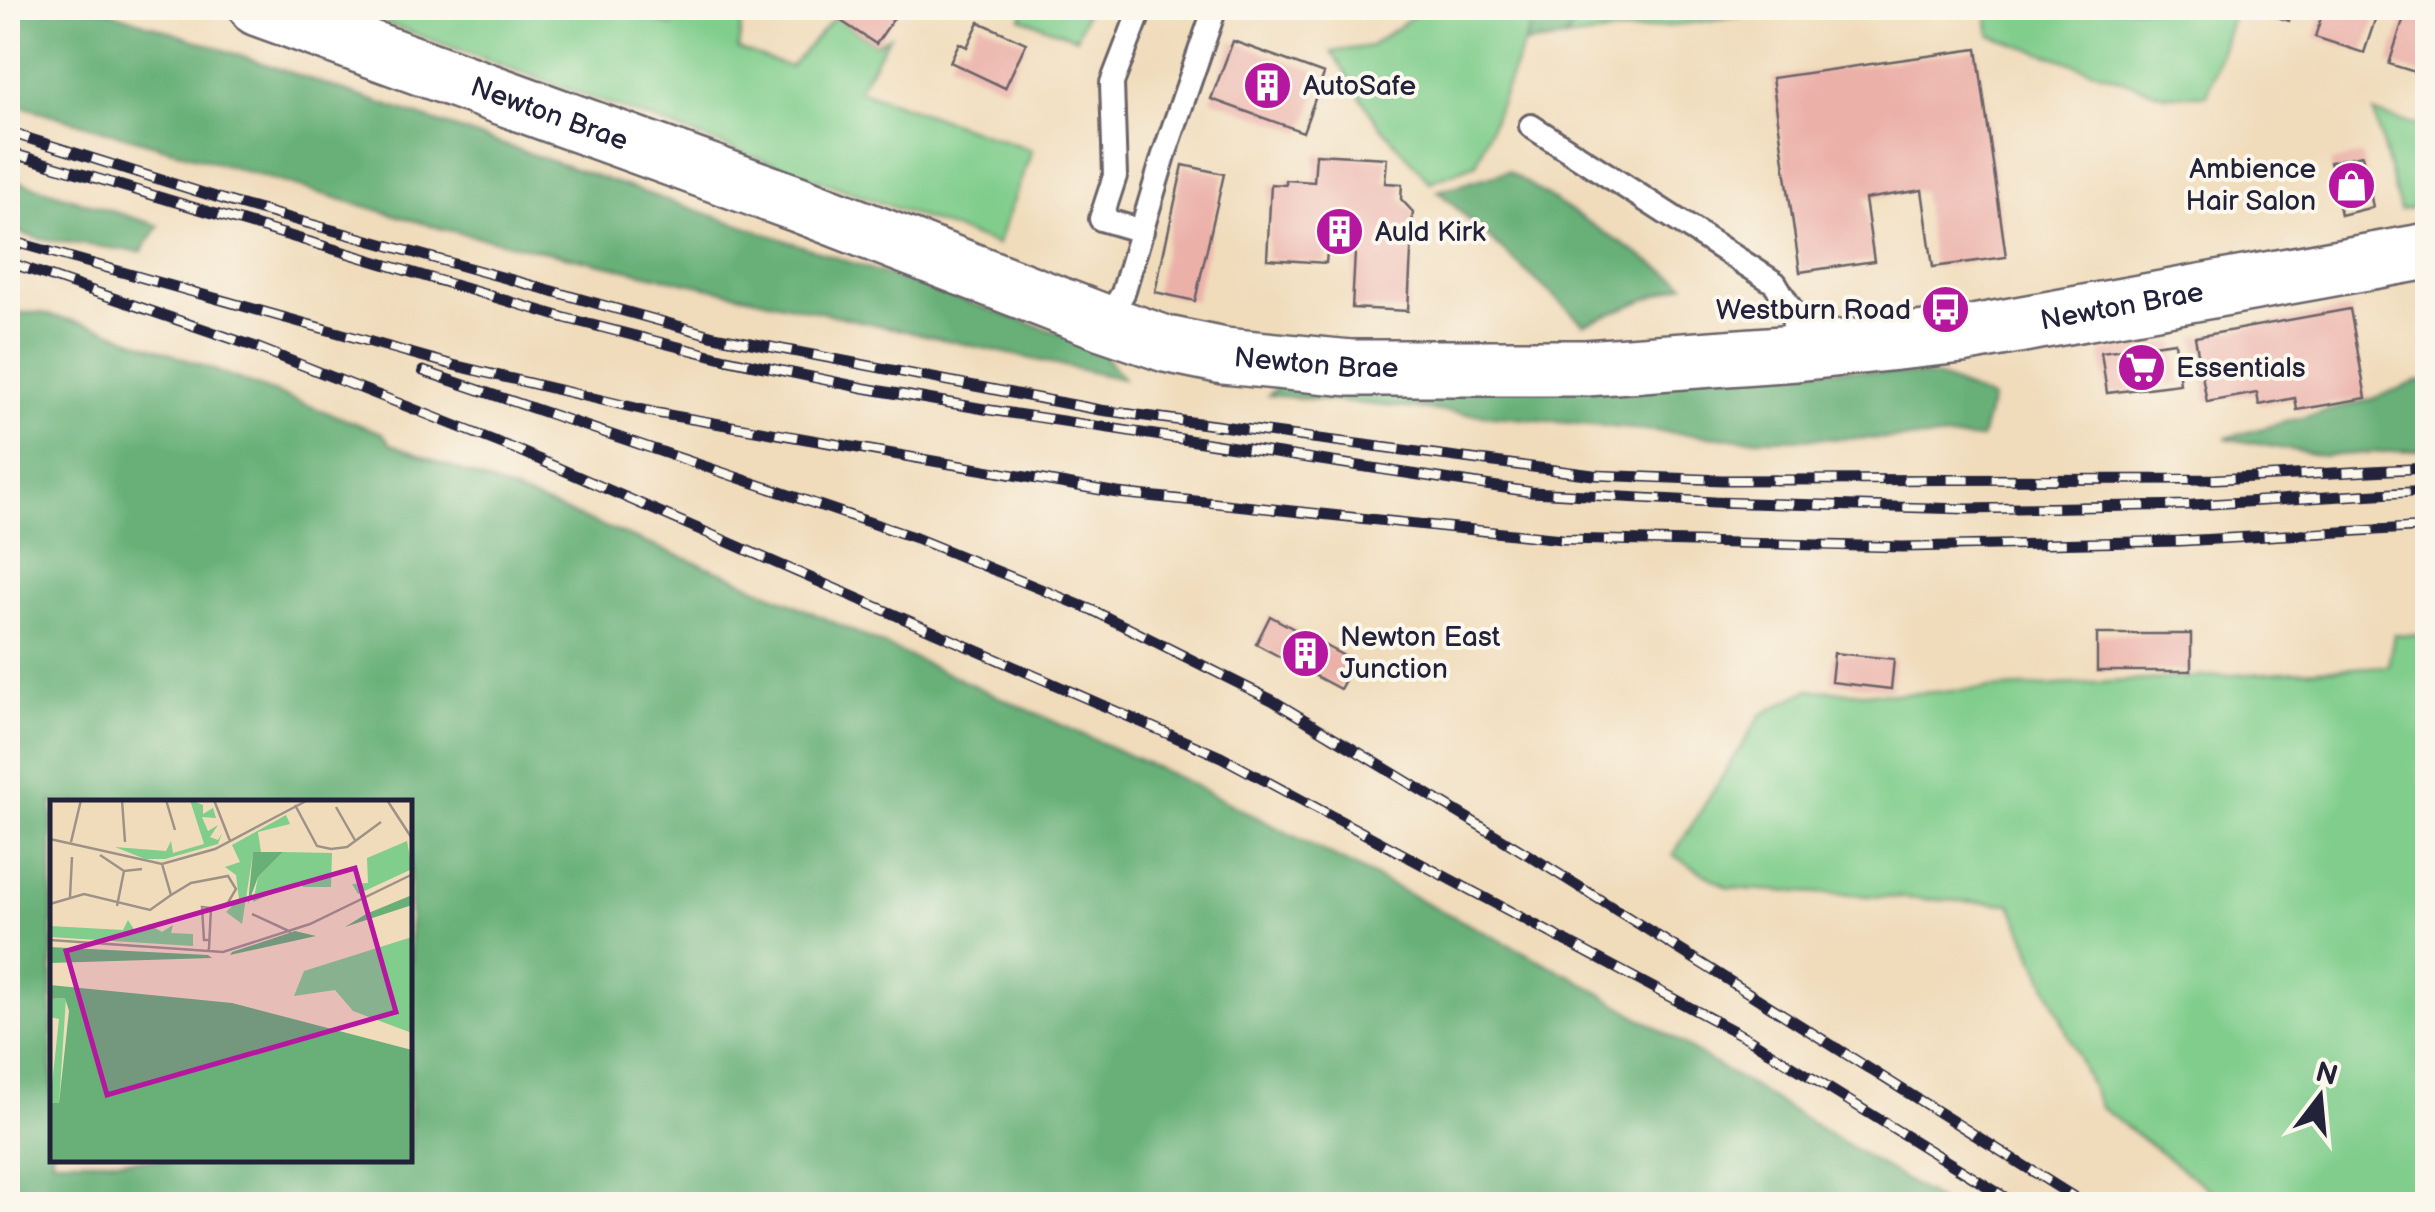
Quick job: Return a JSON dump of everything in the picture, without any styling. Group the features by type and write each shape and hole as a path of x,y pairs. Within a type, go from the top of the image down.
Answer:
{"street":[{"name":"Newton Brae","path":"258,8 798,204 1105,323 1166,344 1224,356 1350,368 1586,368 1796,353 1962,335 2428,251"}],"lane":[{"path":"1141,8 1112,82 1116,176 1101,219 1142,231"},
{"path":"1105,323 1123,293 1164,155 1215,8"},
{"path":"1531,126 1775,283 1792,313 1796,353"}],"green space":[{"path":"8,8 100,8 1097,346 1123,379 443,229 8,102"},
{"path":"344,8 618,8 671,26 683,8 744,8 738,49 790,67 835,17 876,44 889,37 858,90 1032,150 997,245"},
{"path":"1027,8 1088,8 1076,38 1021,18"},
{"path":"1425,8 1538,8 1476,164 1430,182 1376,121 1332,52 1371,46"},
{"path":"1538,8 1582,8 1566,39 1524,44"},
{"path":"1582,8 1807,8 1566,39"},
{"path":"1986,8 2235,8 2207,95 2165,95 1990,35"},
{"path":"2374,113 2427,128 2427,205 2400,210"},
{"path":"1508,171 1685,284 1584,324 1438,191"},
{"path":"8,178 159,226 141,252 40,239 8,229"},
{"path":"8,313 41,313 102,328 382,433 391,444 731,576 1179,778 1575,978 1944,1204 8,1204"},
{"path":"1850,369 1937,377 1992,399 1981,438 1741,439 1268,395 1291,377"},
{"path":"2427,381 2427,449 2324,456 2225,438 2369,400"},
{"path":"2394,634 2427,636 2427,1204 2229,1204 2100,1107 2011,904 1728,888 1673,855 1761,715 1808,690 1900,694 2388,666"}],"building":[{"path":"842,8 901,8 876,44 835,17"},
{"path":"2250,8 2293,8 2289,21"},
{"path":"2324,8 2379,8 2364,53 2315,37"},
{"path":"2407,8 2428,10 2428,76 2389,64"},
{"path":"979,22 1026,43 1005,88 950,62 959,43 967,47"},
{"name":"AutoSafe","path":"1233,41 1324,74 1303,132 1211,99"},
{"path":"1977,49 2006,257 1933,267 1922,190 1865,199 1874,261 1800,272 1772,78"},
{"name":"Auld Kirk","path":"1316,154 1387,158 1385,183 1402,184 1401,199 1413,212 1408,311 1352,308 1355,253 1327,252 1326,263 1267,259 1271,184 1286,185 1286,180 1314,182"},
{"name":"Ambience Hair Salon","path":"2362,155 2373,207 2341,215 2330,162"},
{"path":"1183,165 1224,174 1195,301 1155,292"},
{"path":"2350,309 2366,398 2297,410 2295,398 2259,405 2257,393 2207,402 2195,337"},
{"name":"Essentials","path":"2175,342 2180,384 2107,393 2101,352"},
{"name":"Newton East Junction","path":"1270,616 1355,662 1340,689 1256,644"},
{"path":"2097,634 2191,634 2191,671 2097,671"},
{"path":"1834,653 1894,659 1891,689 1831,682"}],"railway":[{"path":"8,132 235,203 714,336 1100,410 1593,475 1723,480 2216,479 2428,468"},
{"path":"8,152 565,318 726,359 990,410 1531,492 1967,509 2193,505 2428,491"},
{"path":"8,240 453,365 657,413 1118,493 1562,539 1903,547 2180,541 2428,527"},
{"path":"8,262 256,347 515,449 1221,757 1749,1039 2016,1204"},
{"path":"423,371 916,538 1092,610 1272,700 1535,859 2085,1204"}],"place":[{"name":"AutoSafe","path":"1268,86"},
{"name":"Ambience Hair Salon","path":"2351,185"},
{"name":"Auld Kirk","path":"1340,232"},
{"name":"Westburn Road","path":"1946,310"},
{"name":"Essentials","path":"2141,368"},
{"name":"Newton East Junction","path":"1305,653"}]}
